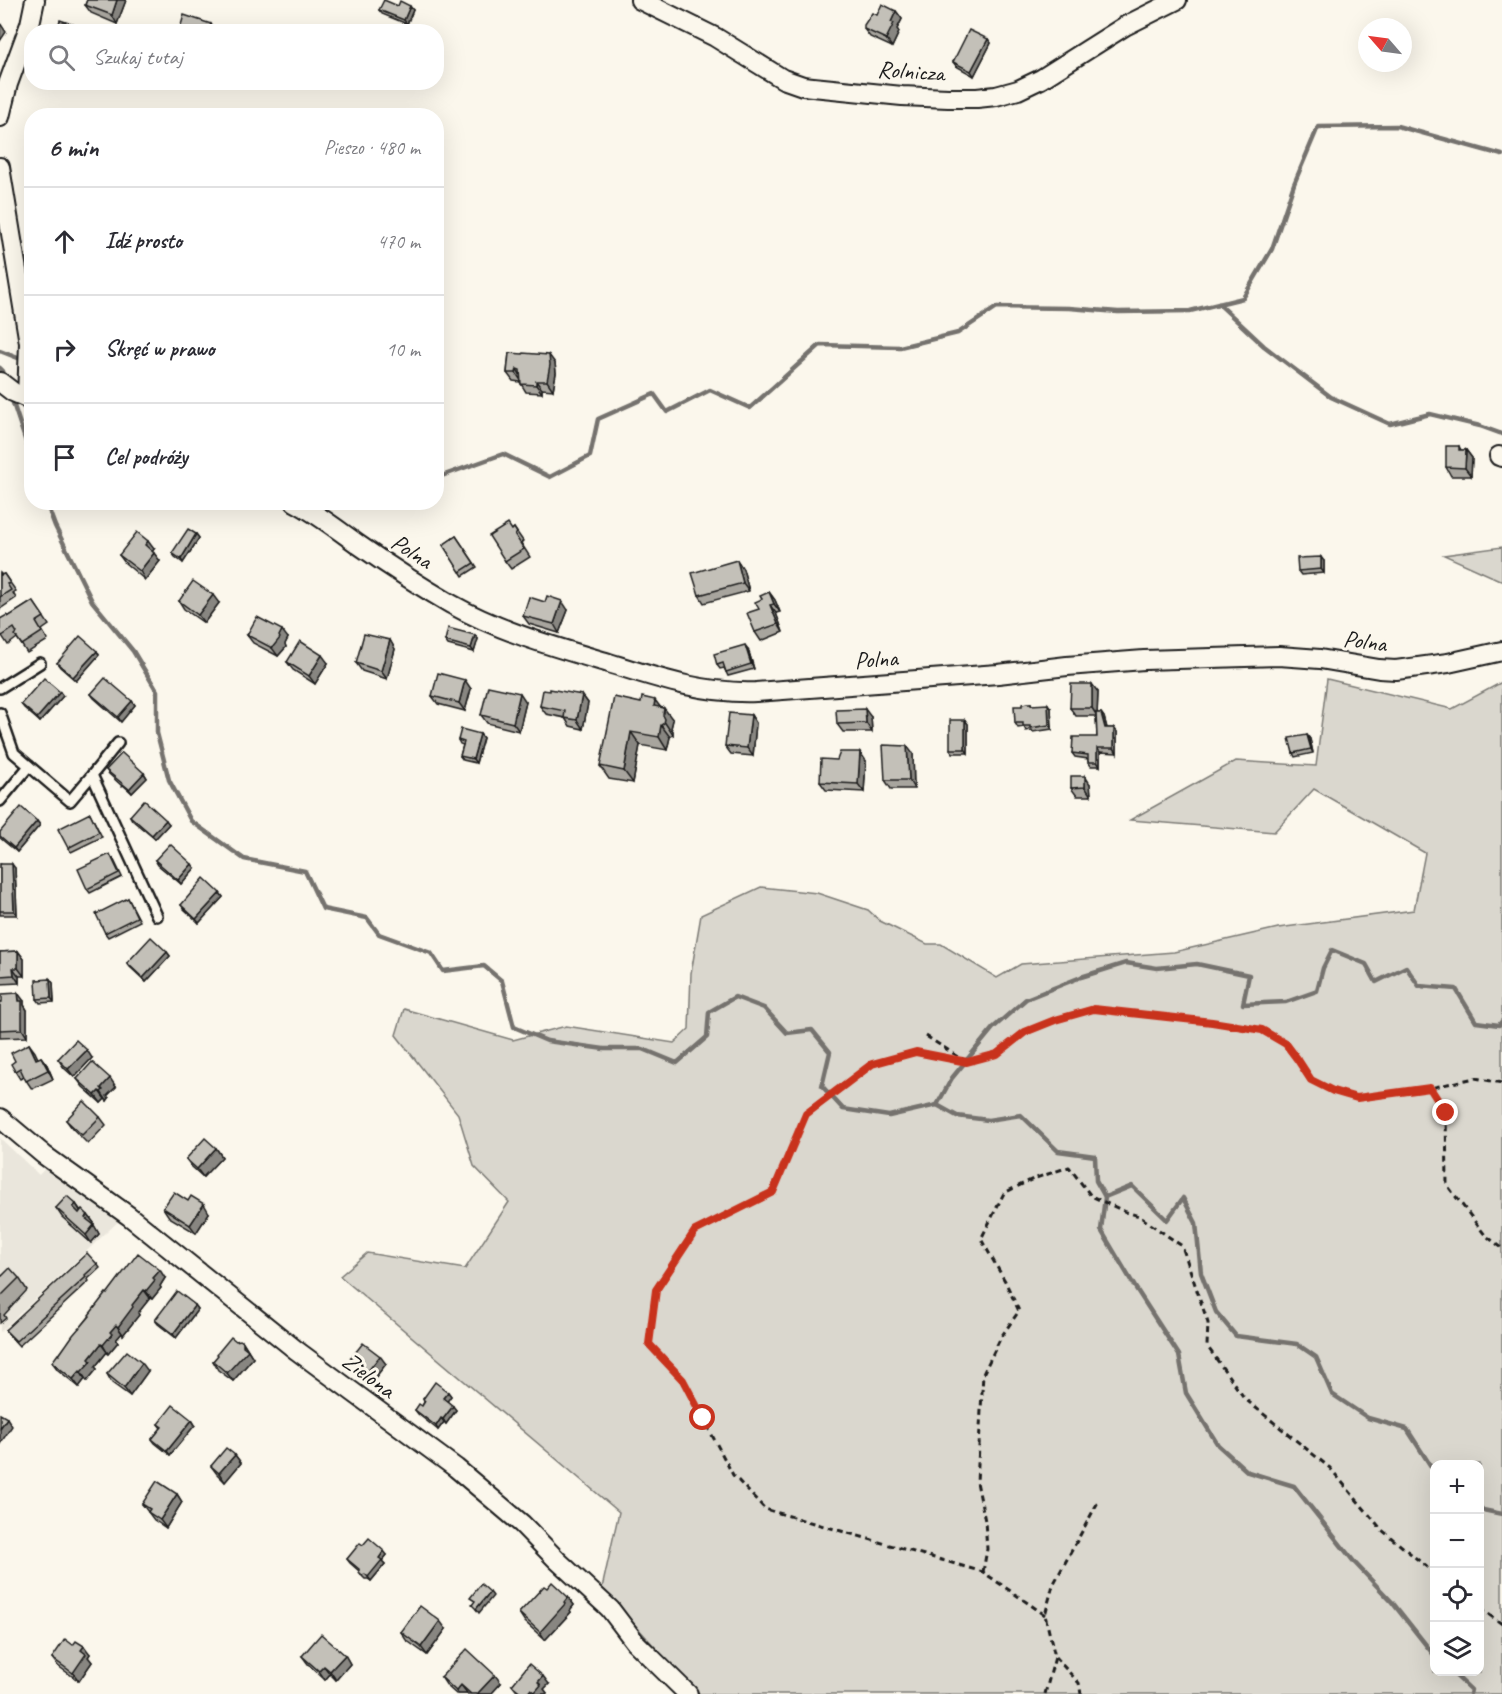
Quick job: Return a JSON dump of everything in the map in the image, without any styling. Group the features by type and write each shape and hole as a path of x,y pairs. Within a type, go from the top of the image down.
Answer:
{"street":[{"path":"30,24 35,0"},
{"name":"Rolnicza","path":"640,0 715,37 783,79 803,86 902,96 958,98 996,96 1018,90 1041,79 1125,26 1177,0"},
{"path":"0,117 8,84 24,40"},
{"path":"0,167 24,307"},
{"path":"14,391 24,380"},
{"name":"Polna","path":"307,510 425,588 474,616 527,639 559,649 660,679 715,691 756,692 998,674 1100,663 1245,657 1313,658 1396,670 1448,663 1502,651"},
{"name":"Zielona","path":"0,1118 44,1155 129,1216 296,1350 456,1468 522,1524 610,1609 635,1642 688,1694"}],"lane":[{"path":"0,688 40,663"},
{"path":"0,713 14,753 70,801 118,743"},
{"path":"0,801 29,766"},
{"path":"92,775 157,916"}],"path":[{"path":"1045,1615 983,1572 765,1509 733,1475 683,1380 649,1344 656,1290 695,1231 773,1192 806,1114 872,1064 916,1052 967,1062 997,1054 1025,1032 1055,1020 1094,1009 1262,1030 1286,1044 1311,1080 1333,1091 1357,1098 1430,1088 1475,1078 1502,1083"},
{"path":"926,1036 967,1062"},
{"path":"1430,1088 1446,1113 1447,1185 1485,1235 1502,1248"},
{"path":"983,1572 987,1549 985,1521 977,1482 983,1374 1001,1336 1019,1311 981,1239 1004,1193 1033,1179 1069,1167 1092,1196 1139,1216 1182,1246 1208,1323 1207,1346 1245,1399 1330,1468 1383,1530 1430,1570"},
{"path":"1045,1694 1054,1657 1045,1615 1053,1585 1098,1502"},
{"path":"1484,1611 1502,1624"},
{"path":"1054,1657 1079,1683 1081,1694"}],"shaded area":[{"path":"1502,547 1502,581 1444,555"},
{"path":"1327,679 1452,709 1502,682 1502,1694 700,1694 688,1684 602,1588 619,1512 340,1276 367,1253 465,1269 509,1202 474,1166 458,1114 396,1035 404,1009 513,1040 566,1026 674,1043 689,1029 691,973 701,915 761,887 817,893 868,910 880,921 927,944 941,944 997,978 1021,964 1174,952 1278,928 1414,910 1425,853 1314,789 1274,832 1130,820 1236,761 1316,766"},
{"path":"0,1138 39,1175 47,1166 122,1218 0,1332"}],"building":[{"path":"87,0 117,0 112,15 85,5"},
{"path":"384,0 398,6 400,1 410,6 404,20 379,10"},
{"path":"882,4 896,11 891,22 894,23 886,39 864,29 872,13 877,15"},
{"path":"184,15 211,24 181,24"},
{"path":"60,20 72,24 59,24"},
{"path":"969,30 988,39 971,71 953,62"},
{"path":"509,353 549,355 547,381 536,381 536,385 521,384 520,370 517,369 516,373 507,373"},
{"path":"1446,446 1459,446 1459,450 1466,450 1465,468 1446,467"},
{"path":"508,524 512,530 514,528 517,533 515,535 524,549 505,561 489,536"},
{"path":"188,529 196,534 181,559 172,553"},
{"path":"137,532 148,541 145,545 154,553 140,571 119,555"},
{"path":"456,536 474,563 460,572 443,545"},
{"path":"1321,557 1321,569 1298,571 1297,558"},
{"path":"737,560 743,583 699,595 692,573"},
{"path":"0,573 4,574 10,583 7,584 11,590 0,597"},
{"path":"193,581 213,595 198,615 179,601"},
{"path":"769,592 774,604 770,605 778,624 755,632 747,613 759,609 755,602 762,599 760,596"},
{"path":"547,596 562,601 554,624 523,616 529,597 545,602"},
{"path":"33,601 44,617 36,622 42,632 22,645 15,635 17,633 14,628 2,636 0,619 7,615 8,617"},
{"path":"257,617 282,630 280,638 272,648 247,635"},
{"path":"448,628 475,635 471,648 445,641"},
{"path":"364,634 390,640 381,671 356,663"},
{"path":"80,636 97,651 73,677 57,663"},
{"path":"300,641 322,655 309,676 287,662"},
{"path":"745,645 751,664 726,672 723,663 717,665 714,654"},
{"path":"438,673 465,680 459,703 432,696"},
{"path":"44,678 60,692 37,718 21,704"},
{"path":"105,678 132,701 118,717 91,694"},
{"path":"1071,684 1092,684 1092,708 1070,708"},
{"path":"488,686 520,693 513,723 481,715"},
{"path":"550,689 582,695 577,720 564,718 565,711 540,706 543,690 550,691"},
{"path":"614,697 641,703 642,697 655,700 654,706 664,708 665,719 661,725 659,737 631,732 624,771 600,766"},
{"path":"1031,703 1031,705 1048,704 1049,725 1030,728 1030,726 1023,726 1023,723 1015,723 1014,706"},
{"path":"865,709 866,723 837,724 836,710"},
{"path":"729,713 751,715 747,748 725,746"},
{"path":"1096,713 1101,713 1105,728 1114,728 1114,748 1097,748 1097,762 1088,762 1088,755 1072,753 1073,737 1097,737"},
{"path":"950,720 965,720 965,749 950,749"},
{"path":"461,729 480,734 473,759 460,756 464,742 458,740"},
{"path":"1307,735 1311,749 1293,753 1289,738"},
{"path":"883,745 907,746 909,780 885,780"},
{"path":"840,752 860,752 858,784 820,782 821,759 837,760"},
{"path":"122,753 144,773 129,789 106,770"},
{"path":"1071,776 1085,776 1085,787 1071,788"},
{"path":"144,800 166,820 152,835 130,816"},
{"path":"21,807 37,821 14,848 0,836 0,832"},
{"path":"90,813 99,832 68,848 58,829"},
{"path":"170,844 192,864 178,880 155,860"},
{"path":"110,854 119,873 87,889 78,869"},
{"path":"0,864 12,864 14,911 0,911"},
{"path":"204,878 220,893 196,919 181,905"},
{"path":"128,898 137,917 105,933 96,914"},
{"path":"151,937 167,952 143,978 127,963"},
{"path":"18,951 18,968 13,968 14,975 0,976 0,952"},
{"path":"50,979 51,998 37,999 36,980"},
{"path":"18,993 19,1001 22,1001 22,1029 0,1030 2,994"},
{"path":"76,1040 87,1050 68,1069 58,1059"},
{"path":"29,1044 36,1059 41,1057 48,1070 26,1081 20,1068 15,1071 11,1064 15,1061 11,1053"},
{"path":"92,1062 110,1078 101,1088 103,1090 95,1095 77,1079"},
{"path":"84,1101 100,1117 82,1135 66,1120"},
{"path":"205,1138 216,1148 197,1169 186,1159"},
{"path":"174,1192 188,1201 191,1196 204,1204 190,1225 163,1208"},
{"path":"67,1196 76,1204 73,1207 79,1213 82,1209 88,1215 85,1218 94,1225 86,1235 56,1208"},
{"path":"87,1253 97,1264 85,1275 86,1277 16,1341 5,1330"},
{"path":"138,1253 160,1270 153,1278 155,1280 132,1305 133,1307 118,1327 116,1325 110,1332 112,1334 89,1359 91,1361 73,1379 52,1362"},
{"path":"10,1268 19,1278 0,1297 0,1275 2,1276"},
{"path":"177,1291 195,1305 173,1334 155,1320"},
{"path":"231,1337 243,1342 243,1346 248,1350 227,1373 213,1361"},
{"path":"363,1343 380,1356 368,1371 351,1358"},
{"path":"127,1351 142,1363 124,1388 107,1374"},
{"path":"435,1382 448,1392 443,1398 453,1406 436,1426 415,1410 419,1404 422,1406 425,1401 423,1399"},
{"path":"173,1405 192,1420 167,1451 152,1439 162,1427 158,1424"},
{"path":"0,1414 7,1418 0,1428"},
{"path":"226,1448 235,1455 219,1473 211,1466"},
{"path":"157,1481 177,1494 160,1520 148,1512 150,1509 142,1504"},
{"path":"369,1538 384,1551 379,1558 382,1560 368,1577 365,1574 362,1575 359,1569 347,1559 360,1543 363,1545"},
{"path":"552,1582 568,1597 565,1604 540,1632 519,1613 544,1586 547,1588"},
{"path":"481,1584 490,1592 476,1609 472,1605 475,1601 470,1598"},
{"path":"420,1606 440,1621 421,1647 401,1632"},
{"path":"321,1634 345,1655 330,1671 324,1666 319,1671 302,1656"},
{"path":"65,1639 73,1645 76,1641 84,1646 81,1650 86,1654 73,1673 52,1658"},
{"path":"467,1649 495,1675 477,1694 471,1694 461,1685 456,1691 441,1677"},
{"path":"529,1664 543,1676 538,1682 541,1685 535,1692 531,1689 527,1694 523,1694 512,1685"}],"waterway":[{"path":"444,475 503,454 550,477 590,456 598,419 654,394 667,412 710,390 750,408 820,345 900,347 958,333 997,307 1069,308 1118,312 1190,311 1243,298 1272,249 1294,184 1318,127 1397,126 1502,155"},
{"path":"1219,304 1264,346 1331,397 1390,424 1430,414 1480,426 1502,434"},
{"path":"0,351 23,360"},
{"path":"0,368 5,378"},
{"path":"11,397 24,436"},
{"path":"49,510 92,601 133,651 157,691 157,733 169,780 191,821 244,859 305,871 323,909 367,918 379,934 431,953 443,971 484,966 502,981 514,1027 547,1041 604,1049 643,1049 677,1063 707,1037 709,1012 735,997 764,1008 787,1033 812,1030 830,1052 822,1086 843,1109 889,1116 937,1105 952,1078 993,1028 1026,999 1081,977 1126,963 1157,968 1197,964 1249,975 1243,1004 1286,1002 1317,991 1323,968 1332,950 1366,964 1376,982 1406,967 1419,986 1456,989 1476,1022 1499,1025 1502,1021"},
{"path":"937,1105 957,1116 988,1120 1021,1115 1058,1151 1095,1156 1096,1181 1105,1197 1132,1186 1167,1220 1183,1198 1196,1223 1201,1273 1216,1312 1236,1336 1297,1344 1316,1357 1332,1394 1368,1418 1407,1429 1430,1465"},
{"path":"1105,1197 1101,1230 1179,1355 1186,1393 1218,1445 1248,1472 1294,1486 1355,1563 1392,1602 1430,1650"},
{"path":"1484,1510 1502,1514"},
{"path":"1456,1676 1471,1690 1470,1694"}],"route":[{"path":"703,1418 683,1380 649,1344 656,1290 695,1231 773,1192 806,1114 872,1064 916,1052 967,1062 997,1054 1025,1032 1055,1020 1094,1009 1262,1030 1286,1044 1311,1080 1333,1091 1357,1098 1430,1088 1446,1113"}]}
